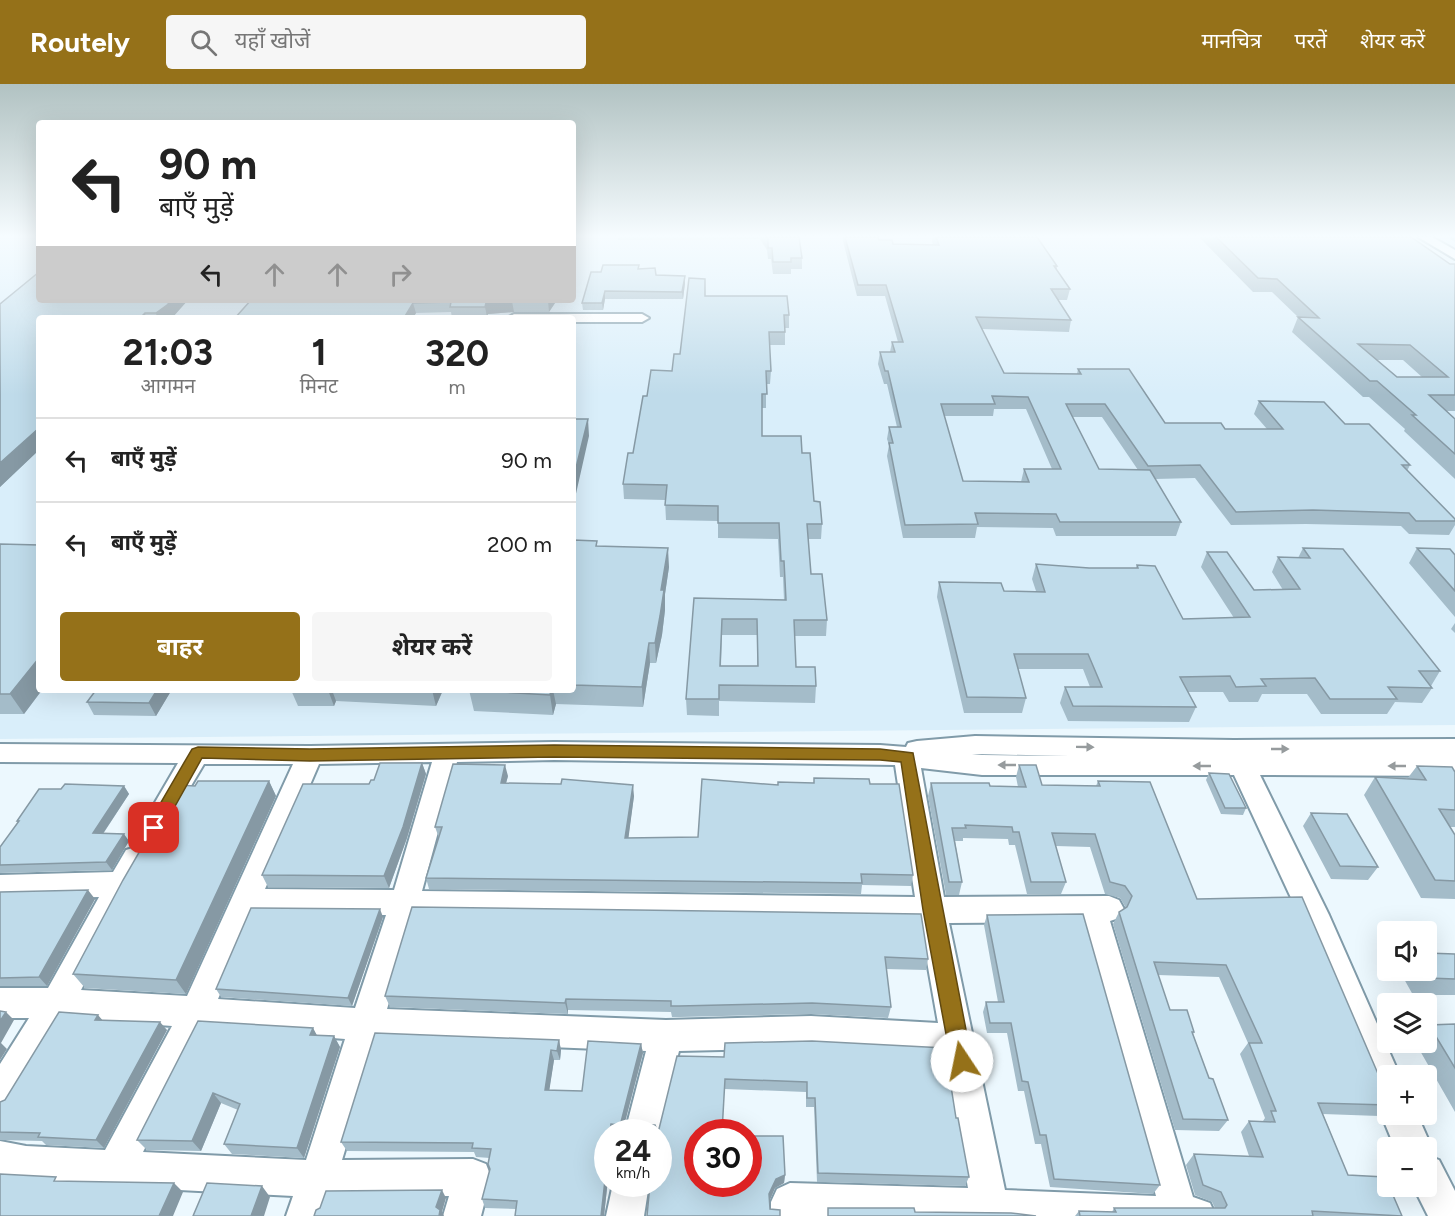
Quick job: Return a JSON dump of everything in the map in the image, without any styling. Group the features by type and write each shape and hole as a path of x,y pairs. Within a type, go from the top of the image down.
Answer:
{"street":[{"path":"576,318 642,318"},
{"path":"0,753 310,755 554,751 894,756 982,765 1239,758 1455,748"},
{"path":"0,1095 57,1002 121,884 198,753"},
{"path":"305,1216 405,901 447,754"},
{"path":"115,1169 196,1012 310,755"},
{"path":"894,756 932,910 990,1208"},
{"path":"1239,758 1455,766"},
{"path":"1239,758 1314,915 1378,1065"},
{"path":"0,887 121,884"},
{"path":"246,901 405,901 932,910 1100,909 1189,1215 790,1202 789,1216"},
{"path":"0,1003 57,1002 317,1022 666,1036 811,1032 958,1040"},
{"path":"646,1119 666,1036"},
{"path":"0,1159 26,1164 318,1179 473,1177 462,1216"},
{"path":"1437,1194 1448,1216"},
{"path":"625,1216 629,1197"}],"shaded area":[{"path":"0,290 36,290 36,303 576,303 576,290 1455,290 1455,725 0,739"}],"building":[{"path":"17,290 36,290 36,303 169,303 156,313 143,315 36,315 36,431 0,463 0,304"},
{"path":"586,290 682,290 682,292 605,291 602,303 582,303"},
{"path":"688,290 705,290 705,296 787,296 789,315 784,315 785,332 769,332 771,371 766,371 767,394 762,394 762,436 801,436 802,453 810,453 814,501 820,502 822,524 807,524 811,574 822,574 827,620 794,620 796,667 815,667 816,686 719,685 719,699 686,699 694,598 786,600 779,523 718,523 718,506 665,505 667,485 623,484 628,453 633,453 643,396 647,396 651,370 672,371 674,354 680,354","holes":["722,619 757,619 758,666 720,666"]},
{"path":"887,290 1052,290 1071,320 976,317 1004,373 1081,374 1078,369 1129,369 1165,423 1221,423 1225,429 1283,429 1259,401 1324,402 1345,424 1369,424 1410,465 1402,465 1455,521 1416,521 1409,513 1313,510 1236,512 1200,465 1148,466 1105,404 1066,404 1099,469 1150,470 1181,522 1060,522 1056,514 975,513 978,524 905,525 889,443 893,443 889,427 901,427 888,371 885,371 880,352 895,352 892,342 903,342","holes":["992,396 1028,397 1061,469 1024,469 1029,482 963,481 941,404 995,404"]},
{"path":"1289,290 1455,290 1455,395 1429,395 1455,419 1455,454 1412,415 1416,415 1377,381 1370,381 1298,317 1319,318","holes":["1358,344 1410,345 1448,377 1397,377"]},
{"path":"248,303 413,303 406,315 238,315"},
{"path":"451,303 486,303 485,307 450,307"},
{"path":"576,419 588,419 576,468"},
{"path":"576,540 597,541 596,546 668,548 655,643 649,643 642,687 576,685"},
{"path":"0,544 36,545 36,662 10,694 0,694"},
{"path":"1303,548 1343,549 1440,671 1419,671 1432,688 1388,687 1397,699 1330,699 1315,678 1261,679 1266,686 1236,687 1230,676 1180,677 1196,707 1073,706 1065,687 1102,687 1088,654 1014,654 1026,698 967,697 939,582 1001,583 1004,591 1045,592 1036,564 1089,568 1155,566 1183,619 1250,617 1207,552 1227,552 1254,590 1300,589 1278,557 1310,558"},
{"path":"1417,548 1450,549 1455,555 1455,591"},
{"path":"94,693 155,693 149,703 87,702"},
{"path":"518,693 550,693 550,695"},
{"path":"380,763 422,763 403,827 384,876 262,875 303,784 369,784 371,780 374,780"},
{"path":"453,764 505,765 501,783 561,784 562,779 633,785 625,838 698,837 702,779 778,785 778,782 814,783 814,778 869,779 870,784 899,784 913,875 861,874 862,883 426,878 442,827 435,827"},
{"path":"1019,765 1036,765 1042,785 1100,786 1098,781 1150,782 1197,899 1302,897 1377,1071 1377,1105 1318,1103 1348,1175 1377,1177 1377,1197 1394,1197 1402,1216 1312,1211 1313,1216 1080,1216 1079,1211 1116,1212 1114,1208 1225,1208 1227,1205 1221,1192 1203,1185 1194,1154 1263,1157 1249,1121 1275,1122 1271,1111 1276,1111 1249,1043 1262,1043 1226,965 1154,962 1170,1010 1187,1010 1194,1032 1192,1032 1209,1078 1213,1079 1228,1120 1183,1119 1119,912 1127,907 1132,896 1125,886 1110,882 1095,834 1052,833 1066,882 1031,882 1019,832 1013,832 1012,827 965,825 966,828 952,828 962,882 949,882 931,783 989,783 990,786 1026,787"},
{"path":"1417,766 1452,767 1455,772 1455,810 1439,809 1455,835 1455,881 1435,880 1375,777 1426,780"},
{"path":"1209,773 1229,774 1246,808 1225,808"},
{"path":"198,781 269,781 176,980 73,974 123,880 178,785 195,786"},
{"path":"65,784 124,786 93,833 124,834 106,862 0,865 0,847 39,789 61,789"},
{"path":"1311,813 1347,814 1378,867 1340,866"},
{"path":"88,890 39,977 0,978 0,892"},
{"path":"412,907 921,914 928,959 885,957 891,1007 812,1003 671,1006 671,1001 566,999 565,1003 385,996"},
{"path":"251,908 380,909 348,998 216,989"},
{"path":"1083,914 1160,1185 1054,1179 1046,1135 1040,1135 1028,1082 1022,1081 1011,1023 990,1023 986,1002 1004,1002 987,915"},
{"path":"1437,953 1455,954 1455,979 1437,978"},
{"path":"0,1011 6,1012 0,1021"},
{"path":"59,1012 98,1015 95,1020 160,1022 96,1140 38,1137 40,1133 0,1132 0,1102 5,1100"},
{"path":"198,1021 313,1028 310,1035 334,1036 297,1148 224,1144 240,1104 213,1093 192,1141 137,1140"},
{"path":"1455,1024 1455,1068 1437,1038 1437,1025"},
{"path":"375,1033 559,1040 557,1051 551,1050 545,1090 582,1091 588,1041 641,1044 622,1119 594,1119 594,1197 603,1197 601,1216 515,1216 517,1201 482,1199 490,1169 488,1164 491,1149 472,1148 473,1143 341,1142"},
{"path":"812,1041 945,1048 956,1118 958,1118 969,1177 818,1173 815,1098 807,1098 807,1082 725,1079 723,1119 684,1119 684,1197 762,1197 762,1136 783,1136 785,1175 776,1179 769,1194 770,1209 780,1210 780,1216 647,1216 649,1197 672,1197 672,1119 661,1119 677,1056 724,1057 725,1043"},
{"path":"0,1174 56,1177 54,1181 174,1183 159,1216 0,1216"},
{"path":"207,1183 262,1186 251,1216 193,1216"},
{"path":"442,1190 436,1207 440,1210 439,1216 314,1216 316,1210 320,1208 326,1191"},
{"path":"828,1208 914,1208 915,1212 1011,1213 1036,1216 828,1216"}],"route":[{"path":"154,828 198,753 310,755 554,751 880,754 908,758 932,910 962,1061"}]}
